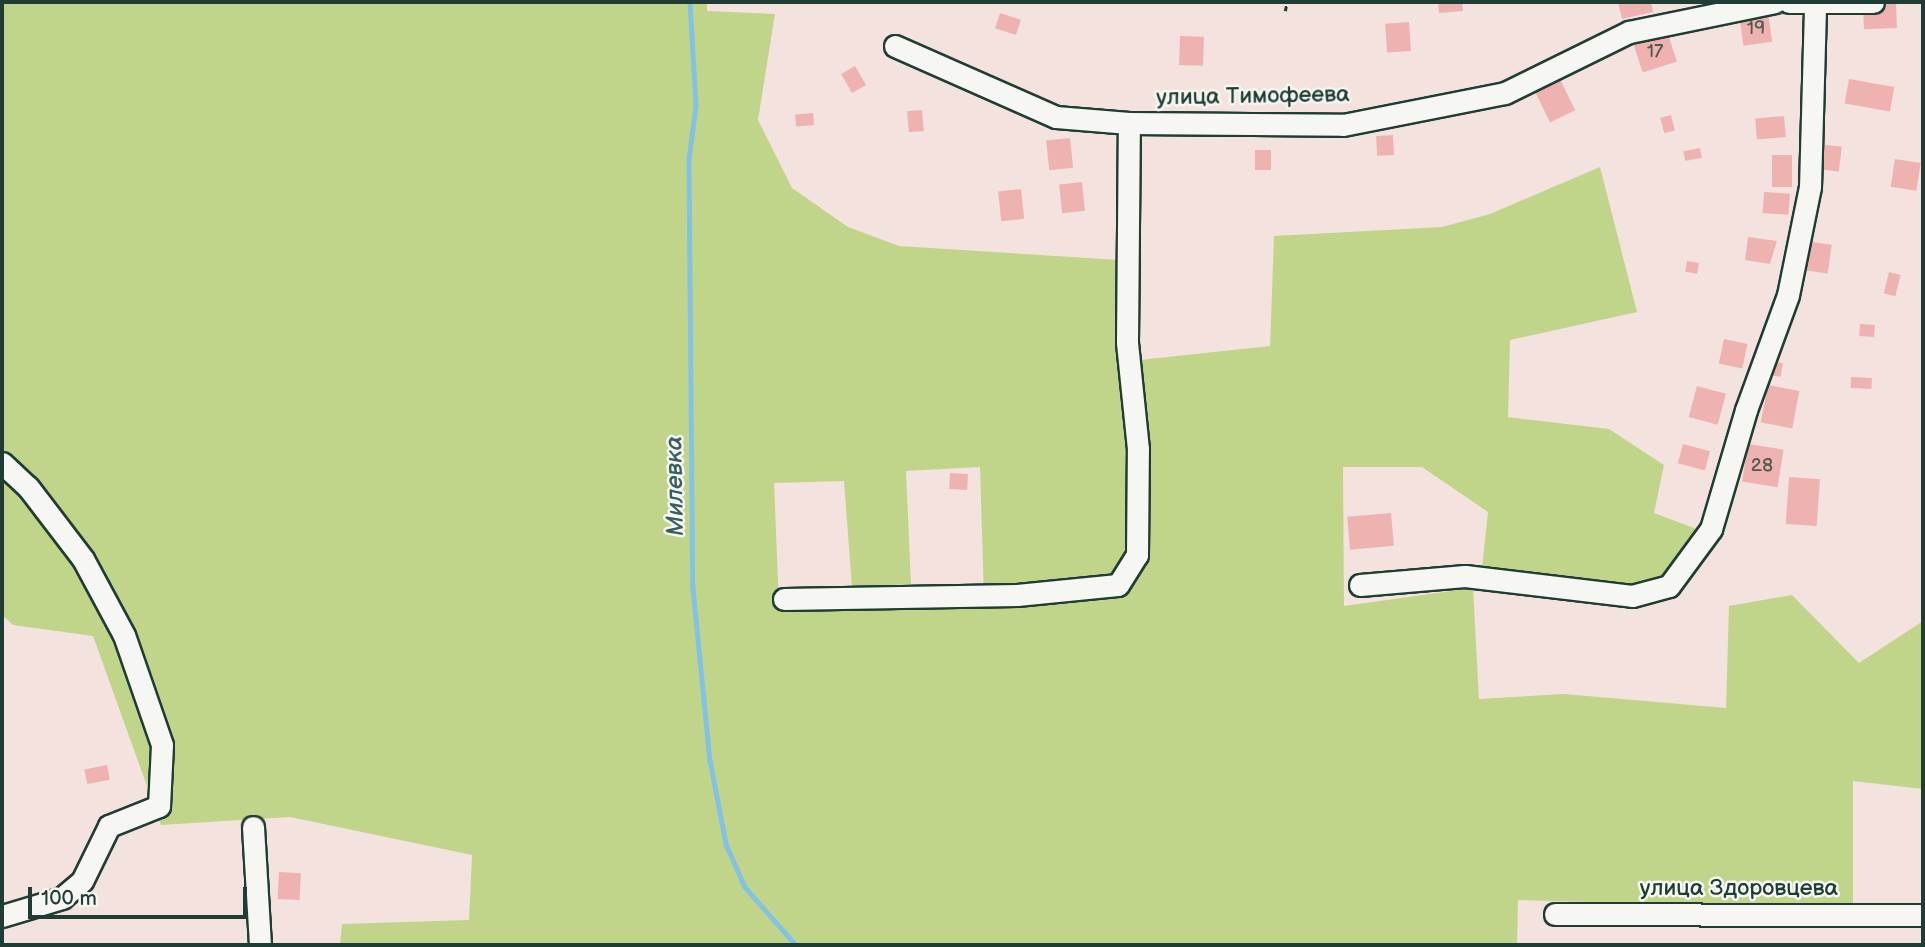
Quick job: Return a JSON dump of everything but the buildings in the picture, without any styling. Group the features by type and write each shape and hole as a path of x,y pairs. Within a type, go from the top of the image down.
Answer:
{"street":[{"name":"улица Тимофеева","path":"895,47 1056,117 1129,123 1343,125 1505,93 1629,32 1775,2"},
{"path":"1789,2 1815,5 1873,2"},
{"path":"1360,586 1465,576 1632,596 1669,586 1711,529 1746,410 1788,295 1810,187 1815,5"},
{"path":"785,600 1017,595 1118,585 1137,555 1138,449 1127,342 1129,123"},
{"path":"2,463 28,487 83,559 124,635 162,745 159,806 109,827 82,881 62,898 2,916"},
{"path":"253,827 260,945"},
{"name":"улица Здоровцева","path":"1556,914 1923,915"}],"path":[{"path":"1285,11 1287,2"}],"green space":[{"path":"2,2 707,2 707,11 775,14 758,120 792,188 848,227 899,246 1118,260 1121,362 1270,346 1274,236 1442,227 1490,214 1600,167 1637,312 1510,340 1508,417 1609,429 1664,465 1654,513 1702,531 1663,582 1635,587 1482,568 1488,512 1422,467 1343,467 1344,606 1473,588 1479,699 1564,694 1726,708 1729,606 1792,595 1859,663 1923,621 1923,789 1853,781 1853,909 1518,900 1517,945 340,945 342,924 469,920 472,855 290,817 161,825 93,636 13,625 2,615","holes":["980,467 984,598 779,605 774,483 844,481 852,587 911,584 906,471"]}],"waterway":[{"name":"Милевка","path":"690,2 696,106 689,160 693,588 710,760 726,844 745,887 796,945"}]}
